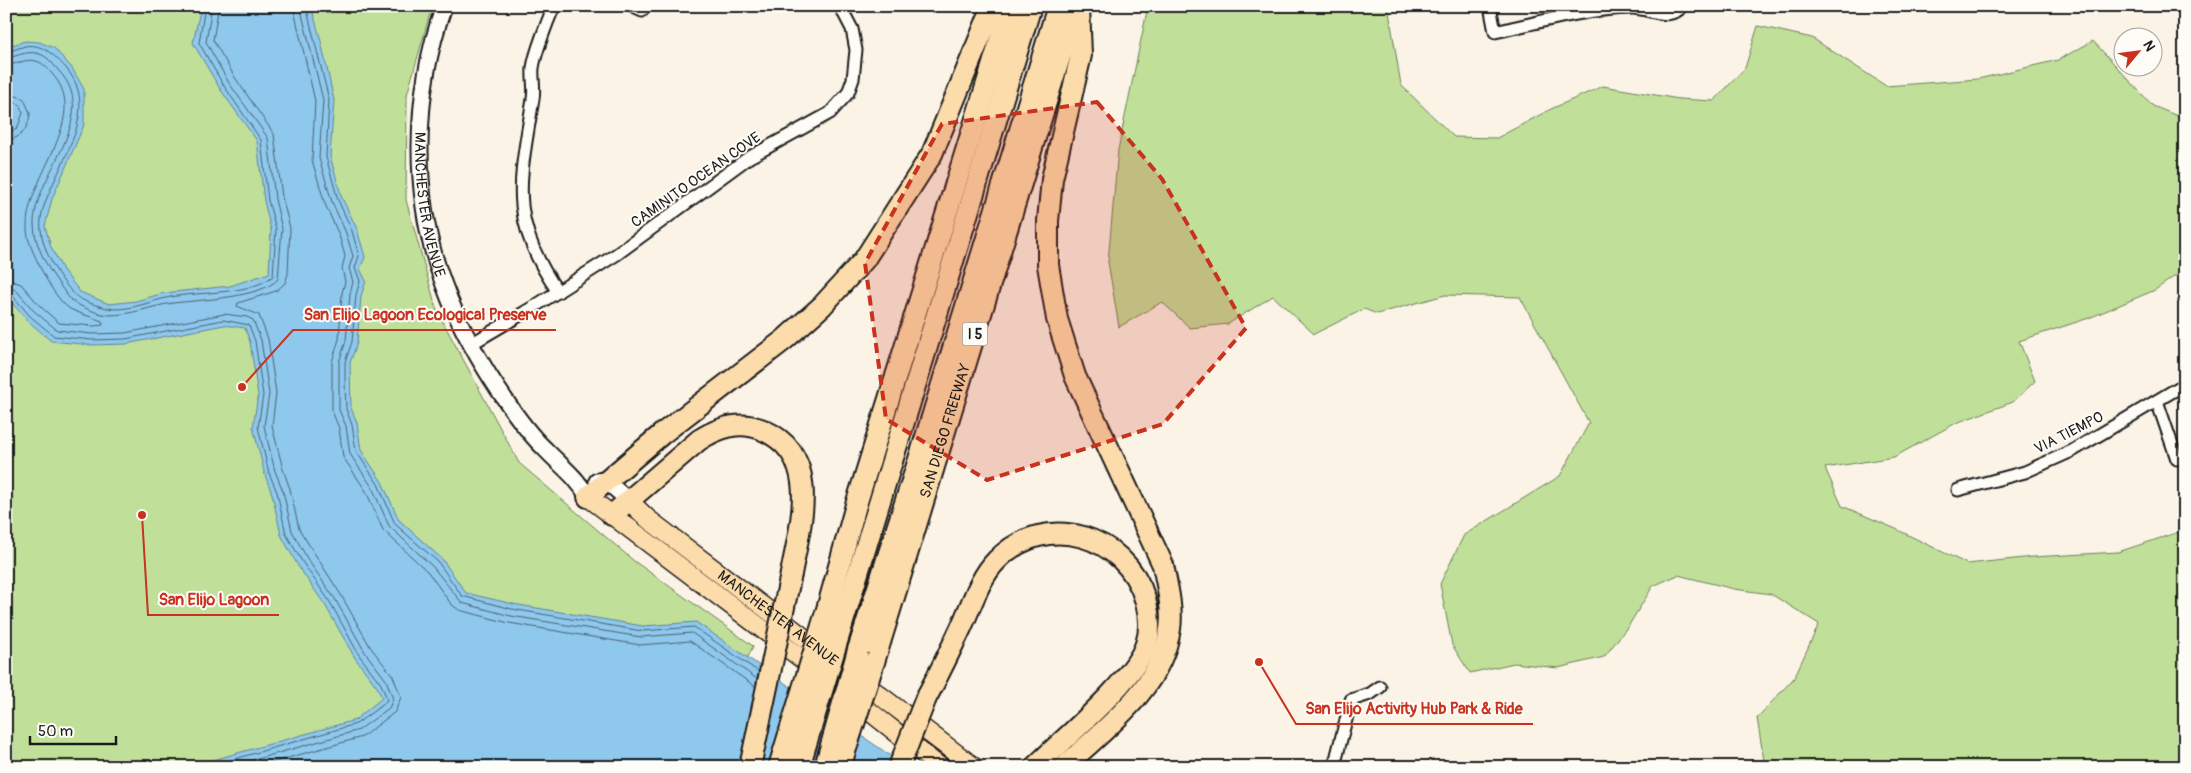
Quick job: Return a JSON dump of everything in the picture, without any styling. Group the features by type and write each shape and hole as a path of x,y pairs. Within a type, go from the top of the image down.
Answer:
{"highway":[{"path":"583,489 605,480 784,340 822,306 864,260 932,154 993,6"},
{"path":"799,767 837,609 859,495 1011,6"},
{"path":"779,767 837,609 1031,6"},
{"path":"825,767 866,656 924,444 1058,6"},
{"path":"1064,767 1140,695 1157,670 1170,629 1170,596 1163,564 1075,376 1057,319 1048,265 1048,221 1052,179 1081,55 1077,6"},
{"name":"SAN DIEGO FREEWAY","path":"840,767 866,656 1077,6"},
{"path":"612,515 699,440 727,426 752,426 774,435 795,457 803,484 804,505 750,767"},
{"path":"899,767 926,698 983,580 997,560 1016,546 1035,537 1061,532 1086,537 1108,546 1126,563 1140,582 1149,614 1147,643 1137,666 1035,767"}],"main road":[{"name":"MANCHESTER AVENUE","path":"444,6 425,77 420,176 430,240 443,284 471,344 499,391 532,435 583,489 612,515 940,767"},
{"name":"MANCHESTER AVENUE","path":"605,480 648,519 974,767"}],"street":[{"path":"554,6 533,67 534,91 520,181 522,215 535,256 558,292"},
{"name":"CAMINITO OCEAN COVE","path":"471,344 620,252 748,158 830,113 848,93 853,79 856,50 852,29 840,6"},
{"path":"1490,6 1495,32 1588,9 1634,8 1662,15 1678,12 1683,6"},
{"name":"VIA TIEMPO","path":"1958,490 2025,472 2072,451 2185,384"},
{"path":"2157,401 2177,459"},
{"path":"1334,767 1351,700 1370,694 1380,687"}],"highlighted area":[{"path":"1097,102 1162,179 1246,328 1163,424 987,480 886,419 865,263 942,124"}],"green space":[{"path":"6,6 432,6 407,95 406,200 437,311 519,463 634,561 753,646 701,767 6,767"},
{"path":"1148,6 1388,6 1401,85 1454,137 1497,138 1551,109 1603,86 1679,99 1714,101 1745,68 1758,26 1812,38 1886,86 1978,79 2058,60 2093,41 2114,64 2114,78 2127,78 2153,106 2185,119 2185,269 2155,290 2089,318 2019,341 2035,381 2013,402 1956,423 1894,457 1825,468 1842,506 1896,529 1967,564 2033,557 2118,552 2185,530 2185,767 1765,767 1757,718 1794,678 1819,624 1771,594 1734,589 1678,575 1653,586 1629,625 1604,657 1558,668 1514,663 1470,673 1452,645 1440,584 1464,535 1560,476 1589,423 1520,297 1445,295 1377,314 1364,309 1314,334 1273,296 1228,324 1190,328 1162,302 1119,327 1108,262 1118,150"}],"water":[{"path":"201,6 311,6 334,100 330,156 342,198 357,229 365,257 360,269 366,281 361,296 357,343 350,363 351,408 357,423 361,450 382,482 399,520 442,559 466,593 513,604 643,626 696,622 907,767 188,767 355,720 382,698 377,687 355,658 325,605 298,566 281,535 272,494 265,475 253,427 258,395 250,342 245,328 224,325 126,344 92,345 51,341 26,319 6,296 6,126 12,113 6,110 6,47 25,41 39,42 54,48 72,68 84,89 84,125 52,199 45,226 51,247 63,270 80,292 109,304 136,301 164,293 230,286 269,273 271,230 264,201 257,141 220,89 193,43"}],"place":[{"name":"San Elijo Lagoon Ecological Preserve","path":"242,387"},
{"name":"San Elijo Lagoon","path":"142,515"},
{"name":"San Elijo Activity Hub Park & Ride","path":"1259,662"}]}
